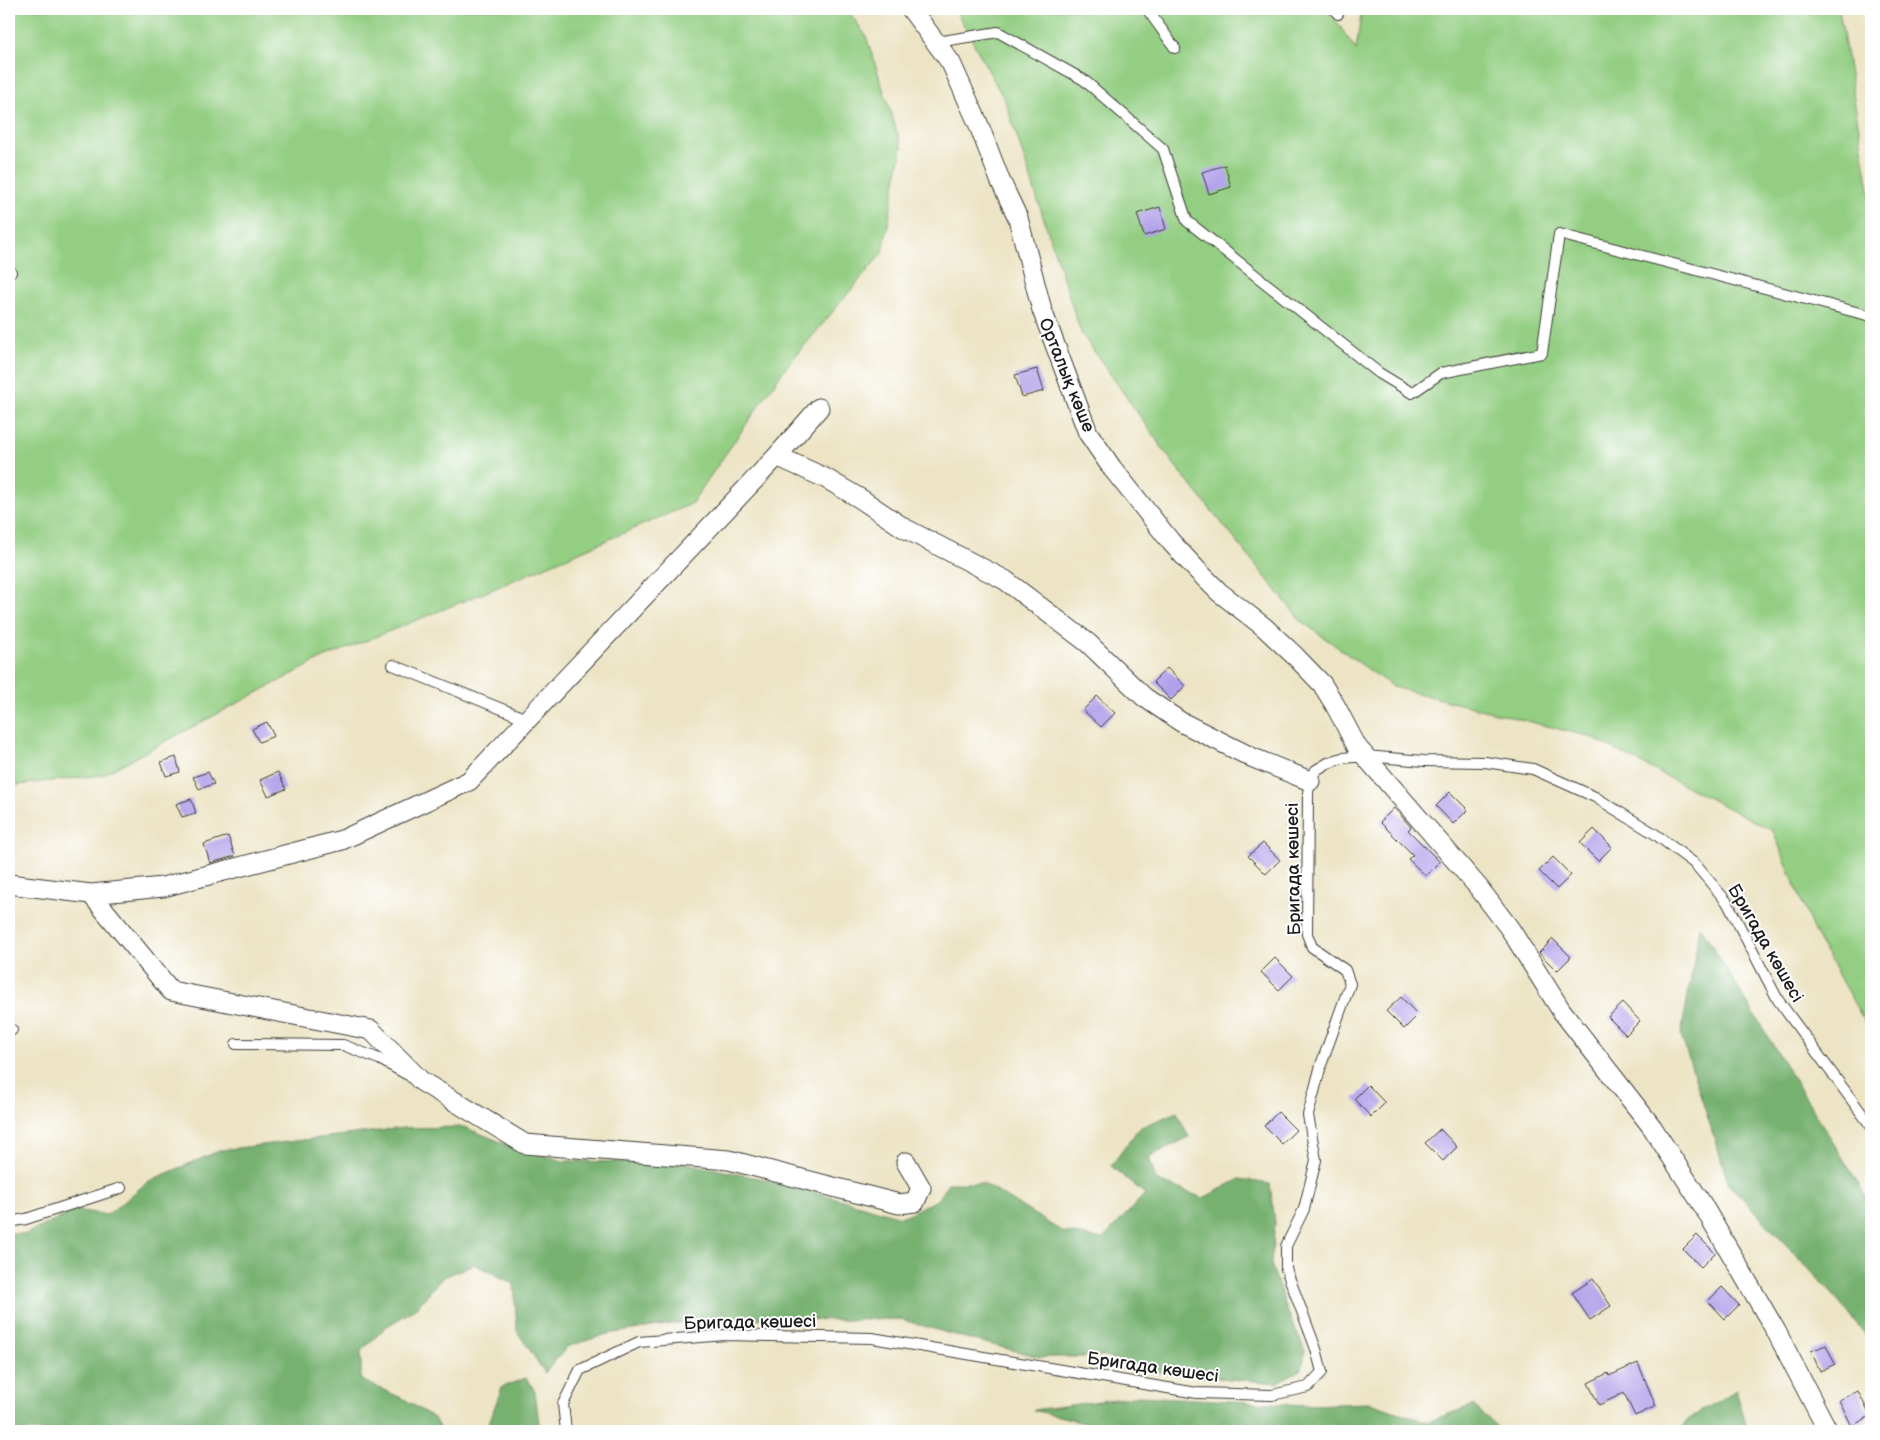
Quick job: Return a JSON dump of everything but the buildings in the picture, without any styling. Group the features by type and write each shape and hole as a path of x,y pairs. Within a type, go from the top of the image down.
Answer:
{"street":[{"name":"Орталық көше","path":"910,9 937,42 951,63 1018,218 1042,310 1088,433 1112,468 1171,542 1196,569 1219,592 1264,627 1322,684 1353,741 1479,888 1510,929 1562,1010 1652,1126 1702,1204 1742,1271 1828,1431"},
{"path":"9,884 91,894 163,887 342,840 469,781 777,456 819,408"},
{"path":"777,456 825,478 911,532 1006,580 1088,643 1144,697 1180,722 1251,757 1310,780"},
{"path":"91,894 171,991 371,1030 420,1082 525,1144 729,1160 899,1204 915,1202 921,1188 906,1162"}],"lane":[{"path":"1147,9 1175,48"},
{"path":"937,42 998,32 1084,80 1163,149 1187,221 1379,373 1412,393 1441,373 1542,353 1558,234 1871,316"},
{"path":"394,665 528,720"},
{"name":"Бригада көшесі","path":"566,1431 563,1404 580,1370 639,1342 725,1335 872,1338 1197,1393 1272,1395 1308,1387 1322,1372 1316,1349 1286,1269 1286,1246 1304,1209 1316,1160 1308,1115 1321,1065 1350,984 1345,970 1312,948 1307,934 1308,793 1310,780 1316,770 1342,758 1366,756 1424,761 1485,762 1533,769 1595,797 1655,834 1694,864 1727,902 1778,1000 1871,1126"},
{"path":"236,1044 343,1045 379,1059 420,1082"},
{"path":"9,1222 26,1220 121,1188"}],"green space":[{"path":"9,9 847,9 866,36 902,147 883,252 783,371 691,504 491,590 321,659 102,775 9,786"},
{"path":"955,9 1328,9 1356,50 1362,9 1839,9 1871,201 1871,1033 1815,934 1773,831 1590,737 1393,687 1301,621 1173,463 1081,333 1006,103"},
{"path":"1700,926 1871,1204 1871,1342 1838,1300 1729,1184 1681,1035"},
{"path":"1177,1112 1189,1137 1149,1157 1156,1180 1203,1198 1240,1179 1270,1184 1275,1223 1271,1264 1287,1310 1305,1351 1302,1369 1276,1383 1162,1373 1106,1357 1039,1357 900,1319 710,1318 607,1334 567,1347 545,1373 517,1331 514,1284 474,1264 442,1278 415,1309 386,1327 361,1351 361,1380 404,1399 434,1418 441,1431 9,1431 9,1233 26,1234 76,1210 107,1215 149,1181 221,1150 403,1128 464,1127 508,1145 563,1161 686,1163 791,1185 901,1217 937,1200 948,1183 983,1183 1063,1232 1103,1239 1145,1194 1111,1166 1139,1128"},
{"path":"526,1378 535,1391 540,1431 486,1431 502,1387"},
{"path":"1736,1390 1748,1431 1678,1431 1689,1419"},
{"path":"1138,1396 1308,1405 1370,1403 1427,1422 1473,1405 1502,1431 1122,1431 1033,1410"}]}
